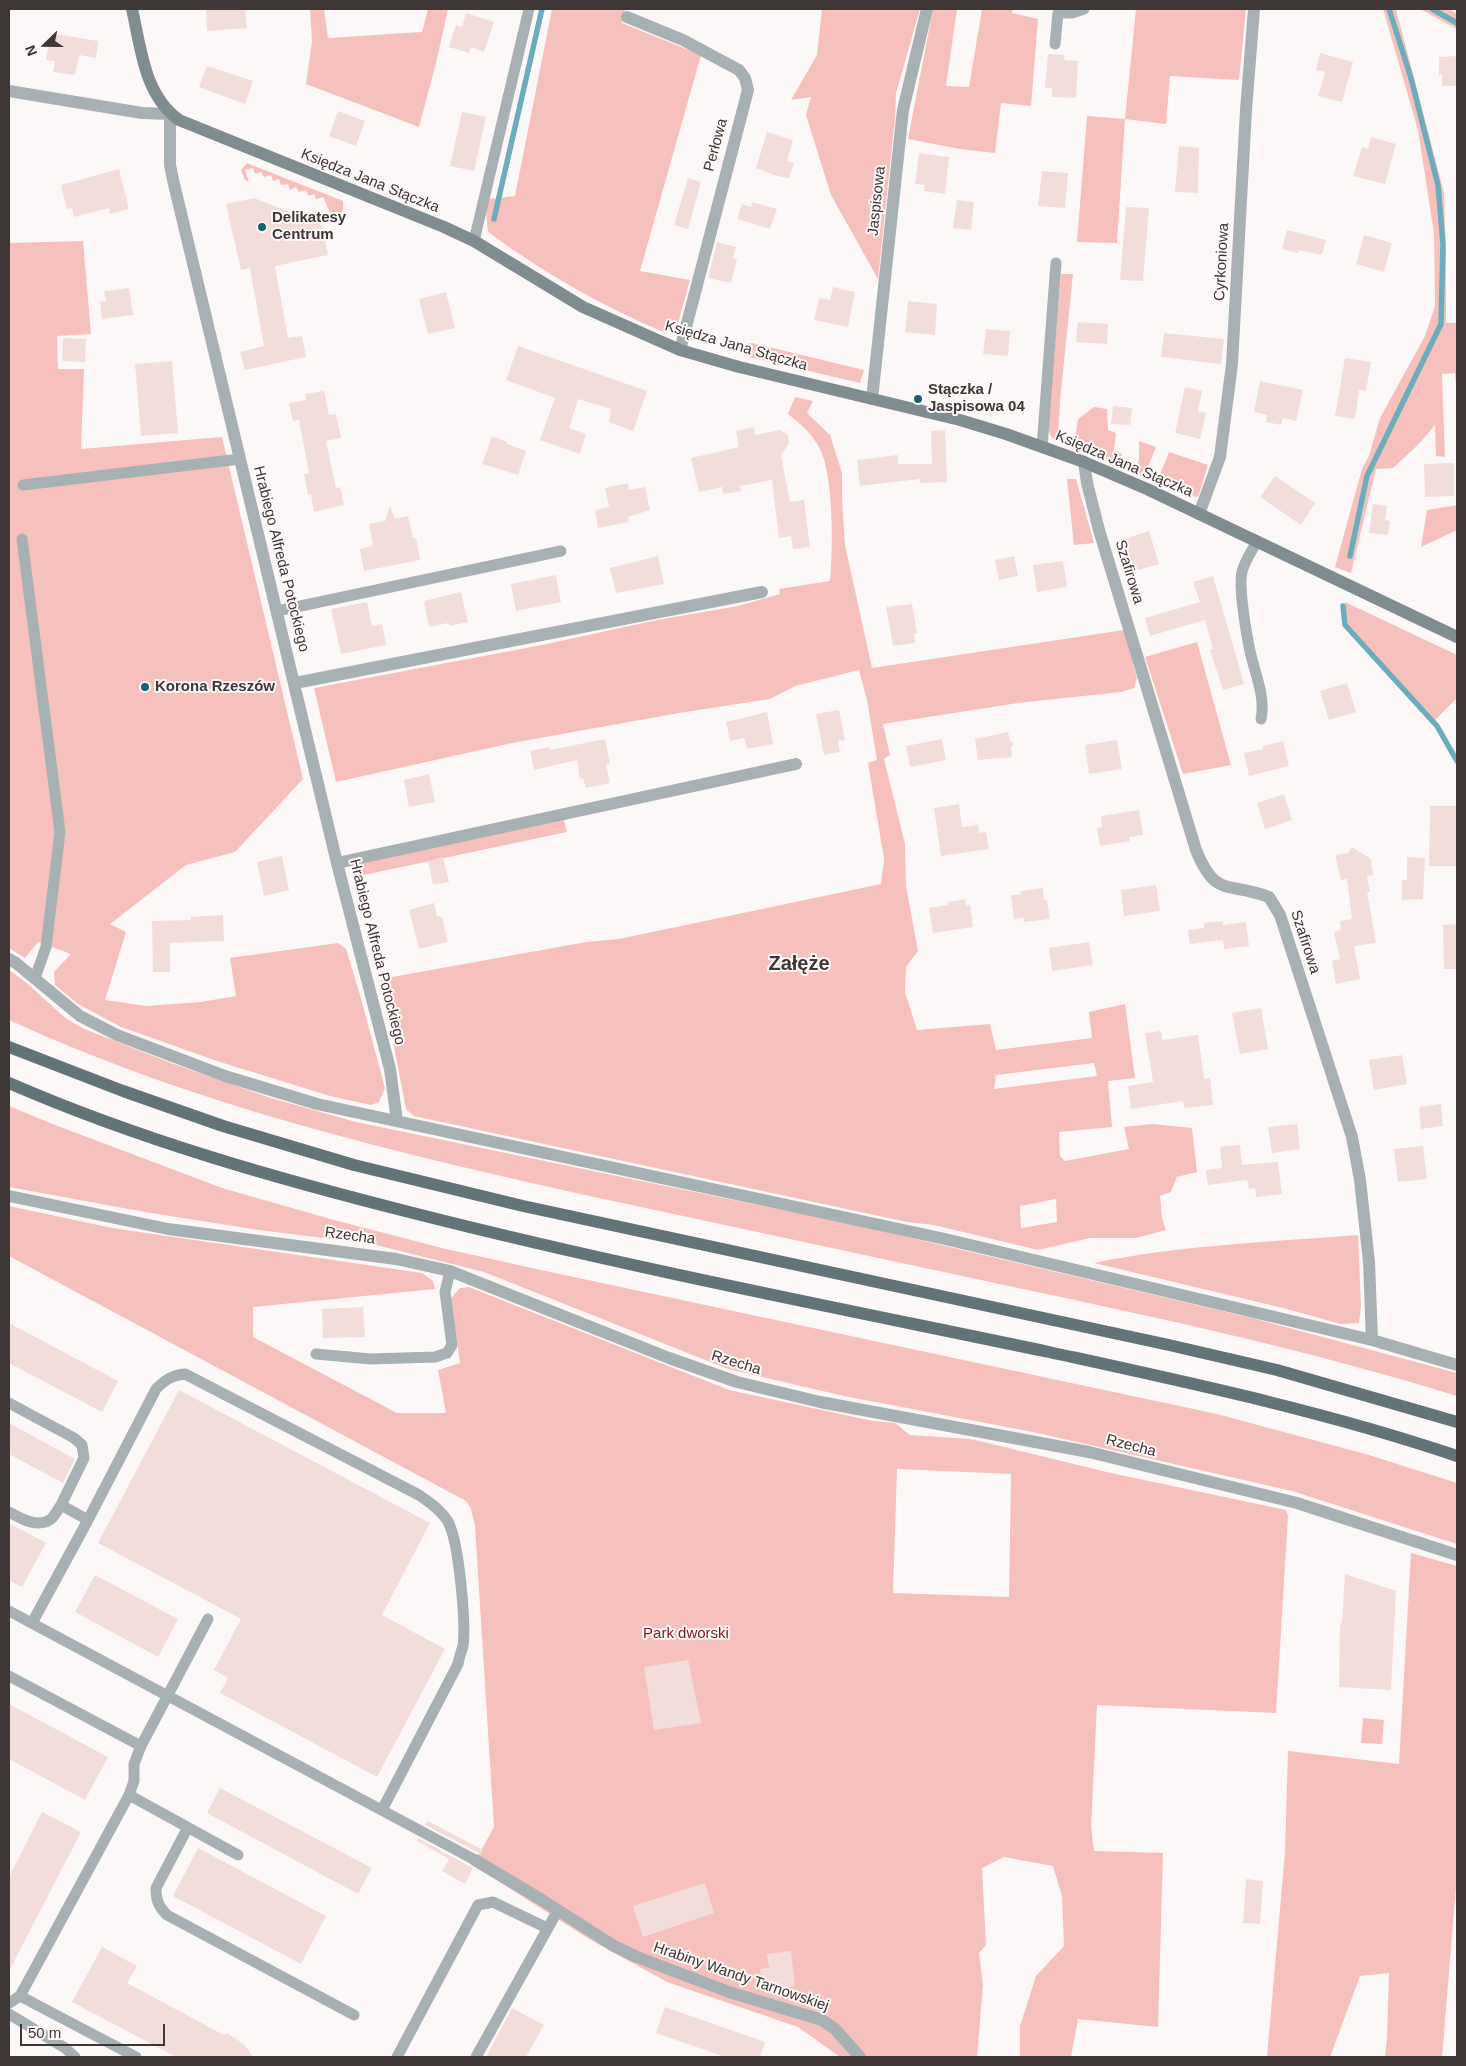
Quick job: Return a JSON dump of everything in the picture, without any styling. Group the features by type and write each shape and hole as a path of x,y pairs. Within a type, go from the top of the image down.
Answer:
{"main road":[{"path":"9,1047 122,1091 223,1126 354,1165 523,1206 1259,1366 1373,1396 1457,1422"},
{"path":"9,1083 184,1150 306,1186 510,1238 1172,1379 1297,1409 1457,1456"}],"street":[{"path":"132,9 152,91 170,114"},
{"name":"Jaspisowa","path":"872,399 903,110 927,9"},
{"name":"Cyrkoniowa","path":"1199,514 1220,457 1232,364 1246,110 1254,9"},
{"name":"Perłowa","path":"627,17 683,40 739,70 745,78 748,90 680,350"},
{"name":"Księdza Jana Stączka","path":"9,91 142,113 170,114 189,125 444,227 474,241 583,307 680,350 739,367 960,420 1084,462 1257,541 1457,637"},
{"name":"Hrabiego Alfreda Potockiego","path":"170,114 170,165 173,180 337,863 390,1069 397,1121"},
{"name":"Szafirowa","path":"1084,462 1087,483 1100,530 1196,850 1204,869 1211,880 1220,885 1268,897 1280,915 1352,1137 1360,1180 1369,1262 1372,1340"},
{"path":"295,682 762,592"},
{"path":"337,863 796,764"},
{"path":"9,959 80,1016 118,1035 234,1078 318,1104 935,1237 1372,1340 1457,1365"},
{"name":"Rzecha","path":"9,1196 168,1229 396,1259 450,1271 669,1358 737,1382 820,1402 1099,1455 1297,1503 1457,1555"},
{"name":"Hrabiny Wandy Tarnowskiej","path":"475,1860 614,1946 645,1961 729,1992 822,2020 835,2029 860,2057"}],"lane":[{"path":"474,241 530,9"},
{"path":"1055,44 1058,13 1072,13 1084,9"},
{"path":"1042,447 1056,263"},
{"path":"23,485 240,459"},
{"path":"22,539 60,832 46,947 35,978"},
{"path":"1257,541 1241,573 1242,599 1250,653 1259,685 1263,711 1261,720"},
{"path":"277,611 561,551"},
{"path":"316,1354 371,1359 435,1357 447,1353 452,1345 445,1292 450,1271"},
{"path":"32,1623 156,1389 166,1379 176,1374 185,1374 419,1495 437,1508 448,1521 454,1535 463,1615 463,1645 458,1664 382,1810"},
{"path":"9,1403 74,1438 82,1445 84,1458 61,1506 51,1520 38,1523 24,1520 9,1512"},
{"path":"61,1506 88,1520"},
{"path":"9,1611 475,1860"},
{"path":"9,2003 20,1996 130,1795 134,1782 134,1764 141,1746 208,1619"},
{"path":"9,1676 141,1746"},
{"path":"130,1795 187,1829 238,1855"},
{"path":"187,1829 156,1888 156,1898 159,1907 167,1915 354,2015"},
{"path":"397,2057 478,1905 493,1902 547,1928"},
{"path":"476,2057 558,1910"},
{"path":"20,1996 136,2057"},
{"path":"9,2014 65,2048 75,2057"}],"green space":[{"path":"310,9 324,9 328,38 422,32 428,9 448,9 419,127 306,84 312,41"},
{"path":"552,9 625,9 622,23 701,55 640,271 690,280 677,327 667,325 664,332 595,300 529,261 488,232 486,211 489,199 515,196"},
{"path":"822,9 920,9 896,93 895,119 878,279 831,195 806,115 811,97 791,100 817,55"},
{"path":"933,9 957,9 946,86 969,87 982,9 1012,9 1012,13 1038,19 1031,106 1001,103 995,153 960,149 908,139"},
{"path":"1136,9 1246,9 1239,80 1170,76 1166,124 1125,119"},
{"path":"1383,9 1396,9 1444,193 1446,323 1457,323 1457,397 1455,373 1442,374 1445,457 1436,456 1435,425 1419,444 1393,468 1376,469 1351,573 1335,567 1362,469 1369,456 1380,418 1425,336 1435,306 1434,234 1418,130"},
{"path":"1420,9 1449,9 1457,14 1457,29"},
{"path":"1087,116 1125,119 1117,243 1077,242"},
{"path":"247,163 343,201 343,211 340,214 331,215 323,197 316,199 314,194 308,196 306,190 299,192 296,187 290,190 288,184 281,185 279,179 273,181 271,175 264,177 261,172 255,174 253,168 245,170 249,182 245,180 241,170"},
{"name":"Korona Rzeszów","path":"83,241 91,334 57,336 58,369 84,369 81,449 222,437 303,779 235,852 186,865 110,924 126,932 105,1000 146,1006 201,1002 236,996 230,958 338,943 346,949 385,1088 379,1102 371,1105 330,1096 217,1061 121,1027 78,1004 55,985 54,972 71,954 38,942 25,958 9,948 9,243"},
{"path":"1061,274 1073,274 1060,401 1058,440 1052,438 1048,430"},
{"path":"752,343 864,370 860,383 749,357 736,346"},
{"path":"795,397 813,401 807,413 830,435 842,473 845,545 872,668 1124,630 1137,678 1134,688 1121,692 1018,703 883,724 890,755 884,759 905,844 906,886 918,951 906,967 905,992 917,1030 990,1024 996,1050 1092,1038 1089,1012 1125,1004 1135,1078 1108,1081 1112,1127 1059,1132 1060,1156 1065,1161 1129,1149 1124,1127 1152,1124 1192,1128 1197,1172 1177,1177 1171,1192 1160,1196 1162,1218 1166,1230 1136,1238 1090,1238 1038,1250 934,1225 907,1222 414,1116 406,1109 381,979 586,942 619,939 881,884 884,859 868,763 877,760 867,700 859,670 795,686 770,699 512,743 336,782 314,688 542,645 657,620 738,606 780,594 779,589 830,581 832,551 831,512 824,459 813,437 788,414","holes":["1094,1063 1097,1076 994,1089 996,1075","1056,1199 1057,1222 1021,1228 1020,1206"]},
{"path":"1094,407 1107,409 1108,430 1116,433 1114,450 1122,454 1118,465 1074,445 1078,419"},
{"path":"1139,441 1156,447 1144,477 1134,473 1139,460"},
{"path":"1169,452 1208,465 1197,497 1186,495 1157,482"},
{"path":"1067,479 1076,479 1094,543 1074,545"},
{"path":"1457,505 1457,533 1455,531 1421,547 1427,510"},
{"path":"1345,602 1457,655 1457,698 1435,720 1348,626"},
{"path":"1197,642 1231,765 1183,774 1145,657"},
{"path":"564,820 567,832 359,876 355,864"},
{"path":"9,970 28,984 64,1017 82,1028 171,1063 271,1098 356,1122 869,1228 1252,1318 1457,1373 1457,1396 1401,1379 1232,1335 599,1198 449,1164 299,1125 225,1103 152,1078 80,1051 9,1020"},
{"path":"9,1106 222,1188 446,1249 1217,1414 1369,1455 1457,1483 1457,1544 1292,1491 1033,1432 844,1396 728,1369 484,1272 372,1244 259,1230 145,1212 9,1187"},
{"name":"Park dworski","path":"9,1206 112,1228 422,1273 433,1281 435,1289 253,1307 253,1337 397,1413 446,1413 438,1370 460,1363 451,1298 460,1288 469,1287 729,1390 873,1421 895,1423 910,1435 971,1439 1111,1473 1286,1510 1288,1516 1276,1713 1097,1705 1091,1827 1094,1851 1163,1853 1158,2027 1078,2019 1071,2057 1020,2057 1020,2026 1036,1976 1064,1946 1062,1896 1053,1866 1004,1857 982,1868 986,1945 979,1953 983,1985 977,2057 840,2057 798,2027 667,1982 589,1939 473,1865 494,1827 475,1526 471,1509 466,1501 9,1256","holes":["897,1469 1011,1474 1009,1597 893,1593"]},
{"path":"1358,1235 1361,1306 1359,1323 1341,1324 1283,1308 1094,1263 1192,1248"},
{"path":"1411,1553 1457,1566 1457,1875 1442,2057 1385,2057 1389,1973 1360,1976 1330,2057 1267,2057 1285,1852 1288,1751 1399,1764"},
{"path":"1363,1718 1384,1720 1382,1744 1361,1743"}],"building":[{"path":"206,9 245,9 247,28 207,31"},
{"path":"466,13 494,22 484,52 471,47 469,53 449,47 456,25 462,27"},
{"path":"55,34 98,41 96,58 79,55 75,75 53,72 55,61 46,60 49,43 53,44"},
{"path":"1320,53 1353,62 1342,102 1318,96 1325,72 1316,70"},
{"path":"1048,54 1065,55 1064,60 1078,61 1076,98 1052,97 1052,88 1045,88"},
{"path":"1457,56 1457,86 1442,86 1442,74 1439,75 1439,57"},
{"path":"207,66 253,81 245,104 199,87"},
{"path":"338,111 365,121 356,146 329,136"},
{"path":"462,112 486,117 474,171 450,166"},
{"path":"767,132 793,140 787,161 794,163 789,178 777,176 756,168"},
{"path":"1371,137 1396,144 1385,184 1353,176 1362,147 1368,149"},
{"path":"1179,146 1199,148 1198,193 1175,192"},
{"path":"919,153 949,157 945,194 924,191 925,185 915,184"},
{"path":"119,169 129,209 110,214 109,208 74,217 72,208 67,209 61,185"},
{"path":"1042,171 1068,173 1065,208 1038,206"},
{"path":"688,178 701,182 688,229 674,225"},
{"path":"254,198 322,225 328,255 275,266 288,338 302,336 306,357 245,370 240,352 264,346 250,268 241,270 226,204"},
{"path":"957,200 974,202 971,230 953,228"},
{"path":"752,202 777,209 770,229 737,219 742,204 751,207"},
{"path":"1126,207 1149,208 1143,281 1120,280"},
{"path":"1287,230 1326,240 1322,255 1299,250 1298,253 1282,249"},
{"path":"1364,235 1392,243 1384,272 1356,264"},
{"path":"717,242 736,247 733,258 737,259 731,283 708,278"},
{"path":"833,287 855,292 848,327 814,320 819,298 830,300"},
{"path":"129,288 133,315 102,319 100,302 106,301 104,291"},
{"path":"446,292 455,328 428,334 419,299"},
{"path":"908,301 937,304 935,335 905,332"},
{"path":"1078,322 1108,324 1107,344 1076,342"},
{"path":"986,329 1010,331 1008,356 983,354"},
{"path":"1164,333 1224,339 1221,364 1161,357"},
{"path":"63,338 86,339 85,362 62,361"},
{"path":"518,346 647,391 633,431 609,422 611,409 578,399 569,428 586,434 580,454 540,440 555,398 506,380"},
{"path":"1345,358 1371,362 1366,391 1359,390 1355,419 1335,416"},
{"path":"172,361 178,433 141,436 135,364"},
{"path":"1260,381 1303,390 1296,421 1283,418 1281,425 1266,422 1267,415 1254,412"},
{"path":"1185,387 1202,391 1198,411 1206,413 1200,439 1175,433"},
{"path":"324,391 329,415 336,414 341,438 326,441 336,488 340,487 344,505 314,512 304,474 309,473 299,420 293,421 289,403 306,400 305,394"},
{"path":"1113,406 1132,408 1130,425 1111,424"},
{"path":"754,427 755,435 780,430 788,435 789,443 781,456 790,502 804,500 810,547 793,549 791,536 779,538 772,480 740,486 741,491 723,494 722,487 699,492 691,458 739,447 736,431"},
{"path":"945,430 947,482 920,483 920,479 860,486 857,460 898,455 898,464 932,464 931,431"},
{"path":"492,436 526,451 518,475 482,464"},
{"path":"1454,463 1454,496 1425,497 1424,464"},
{"path":"1275,476 1315,503 1301,525 1260,497"},
{"path":"628,483 629,490 645,487 650,510 628,517 629,522 598,528 595,510 609,507 605,488"},
{"path":"1373,504 1387,506 1385,520 1390,521 1388,535 1369,533"},
{"path":"390,506 395,519 408,516 413,538 416,538 420,560 364,571 360,549 373,546 369,524 385,521"},
{"path":"1149,531 1159,564 1131,572 1121,540"},
{"path":"658,556 664,584 616,593 610,568"},
{"path":"1014,556 1018,576 999,580 995,560"},
{"path":"1063,561 1067,587 1037,592 1033,565"},
{"path":"556,575 561,602 516,611 511,584"},
{"path":"1213,576 1244,684 1223,690 1210,650 1213,649 1205,620 1150,636 1145,618 1200,602 1193,582"},
{"path":"461,592 468,622 450,626 449,623 429,627 424,601"},
{"path":"367,602 372,626 382,624 386,645 341,654 331,609"},
{"path":"912,604 917,633 914,633 915,643 893,646 886,607"},
{"path":"1347,683 1356,712 1329,720 1320,691"},
{"path":"839,710 845,740 838,741 840,752 824,755 816,714"},
{"path":"767,712 773,744 747,749 744,738 730,741 726,722"},
{"path":"1008,732 1010,741 1014,744 1011,748 1012,757 978,760 975,739"},
{"path":"605,739 610,764 606,765 610,783 586,788 583,778 580,779 577,760 534,770 530,751 549,747 550,750"},
{"path":"942,739 946,760 910,767 906,746"},
{"path":"1117,740 1122,769 1089,774 1085,745"},
{"path":"1283,741 1289,766 1249,776 1244,753 1263,749 1263,746"},
{"path":"429,774 435,802 409,807 404,780"},
{"path":"1284,794 1292,820 1265,829 1257,803"},
{"path":"959,804 962,827 978,825 979,833 986,832 989,849 941,856 934,808"},
{"path":"1430,806 1457,806 1457,866 1429,866"},
{"path":"1139,810 1143,835 1129,837 1130,841 1100,846 1097,828 1102,827 1101,816"},
{"path":"1352,847 1371,859 1373,875 1367,876 1370,892 1367,892 1376,943 1354,946 1360,979 1336,984 1332,961 1340,959 1334,932 1341,930 1340,921 1352,919 1347,879 1341,880 1335,855 1348,853"},
{"path":"282,856 289,890 264,896 257,862"},
{"path":"443,857 449,882 433,885 428,861"},
{"path":"1407,857 1425,858 1423,899 1402,900 1402,880 1407,880"},
{"path":"1156,885 1160,911 1124,916 1121,890"},
{"path":"1043,888 1044,900 1047,900 1050,919 1024,922 1024,918 1014,919 1011,895 1021,894 1020,891"},
{"path":"965,899 966,906 970,905 973,927 933,933 929,908 948,905 948,902"},
{"path":"434,903 437,916 442,917 448,942 419,949 409,910"},
{"path":"223,915 224,941 170,943 170,972 153,972 152,921 191,920 191,917"},
{"path":"1223,921 1223,925 1246,922 1249,946 1224,949 1223,940 1190,944 1188,930 1204,928 1204,923"},
{"path":"1457,924 1457,969 1444,969 1443,925"},
{"path":"1089,942 1093,965 1052,971 1049,948"},
{"path":"1261,1008 1268,1049 1240,1054 1232,1013"},
{"path":"1161,1031 1162,1040 1198,1035 1204,1079 1210,1078 1213,1105 1184,1108 1183,1101 1131,1109 1128,1086 1153,1082 1145,1033"},
{"path":"1402,1055 1407,1084 1374,1090 1369,1060"},
{"path":"1441,1104 1443,1126 1421,1129 1419,1107"},
{"path":"1297,1124 1300,1149 1272,1153 1268,1127"},
{"path":"1240,1145 1242,1165 1278,1162 1282,1194 1256,1197 1255,1188 1249,1189 1247,1180 1208,1185 1206,1170 1222,1168 1220,1147"},
{"path":"1423,1146 1427,1179 1398,1182 1394,1149"},
{"path":"363,1307 365,1337 323,1338 322,1309"},
{"path":"9,1323 118,1381 102,1412 9,1363"},
{"path":"179,1390 430,1523 382,1615 445,1649 377,1777 220,1693 228,1678 214,1670 241,1619 98,1543"},
{"path":"9,1423 75,1459 63,1483 9,1454"},
{"path":"9,1523 46,1543 22,1587 9,1580"},
{"path":"1345,1574 1396,1591 1391,1690 1339,1687 1340,1623 1342,1623"},
{"path":"95,1575 178,1619 158,1657 75,1612"},
{"path":"688,1660 701,1723 654,1730 644,1667"},
{"path":"9,1704 108,1757 85,1800 9,1759"},
{"path":"220,1788 372,1868 358,1894 207,1813"},
{"path":"42,1812 81,1832 9,1971 9,1877"},
{"path":"428,1821 483,1850 481,1854 425,1825"},
{"path":"418,1838 473,1868 465,1884 442,1871 449,1859 417,1841"},
{"path":"198,1848 326,1916 301,1964 173,1896"},
{"path":"1246,1879 1263,1881 1260,1924 1243,1923"},
{"path":"705,1883 714,1913 643,1937 633,1906"},
{"path":"102,1947 137,1966 127,1983 224,2035 227,2033 244,2044 253,2057 176,2057 72,2002"},
{"path":"791,1951 795,1986 763,1989 760,1969 769,1968 767,1954"},
{"path":"665,2007 765,2042 760,2057 725,2057 656,2033"},
{"path":"512,2008 544,2025 526,2057 486,2057"}],"waterway":[{"path":"494,219 542,9"},
{"path":"1350,556 1367,476 1441,324 1443,244 1438,185 1411,78 1389,9"},
{"path":"1432,9 1457,23"},
{"path":"1343,606 1345,625 1437,726 1457,761"}],"place":[{"name":"Delikatesy Centrum","path":"262,227"},
{"name":"Stączka / Jaspisowa 04","path":"918,399"},
{"name":"Korona Rzeszów","path":"145,687"}],"district":[{"name":"Załęże","path":"799,964"}]}
